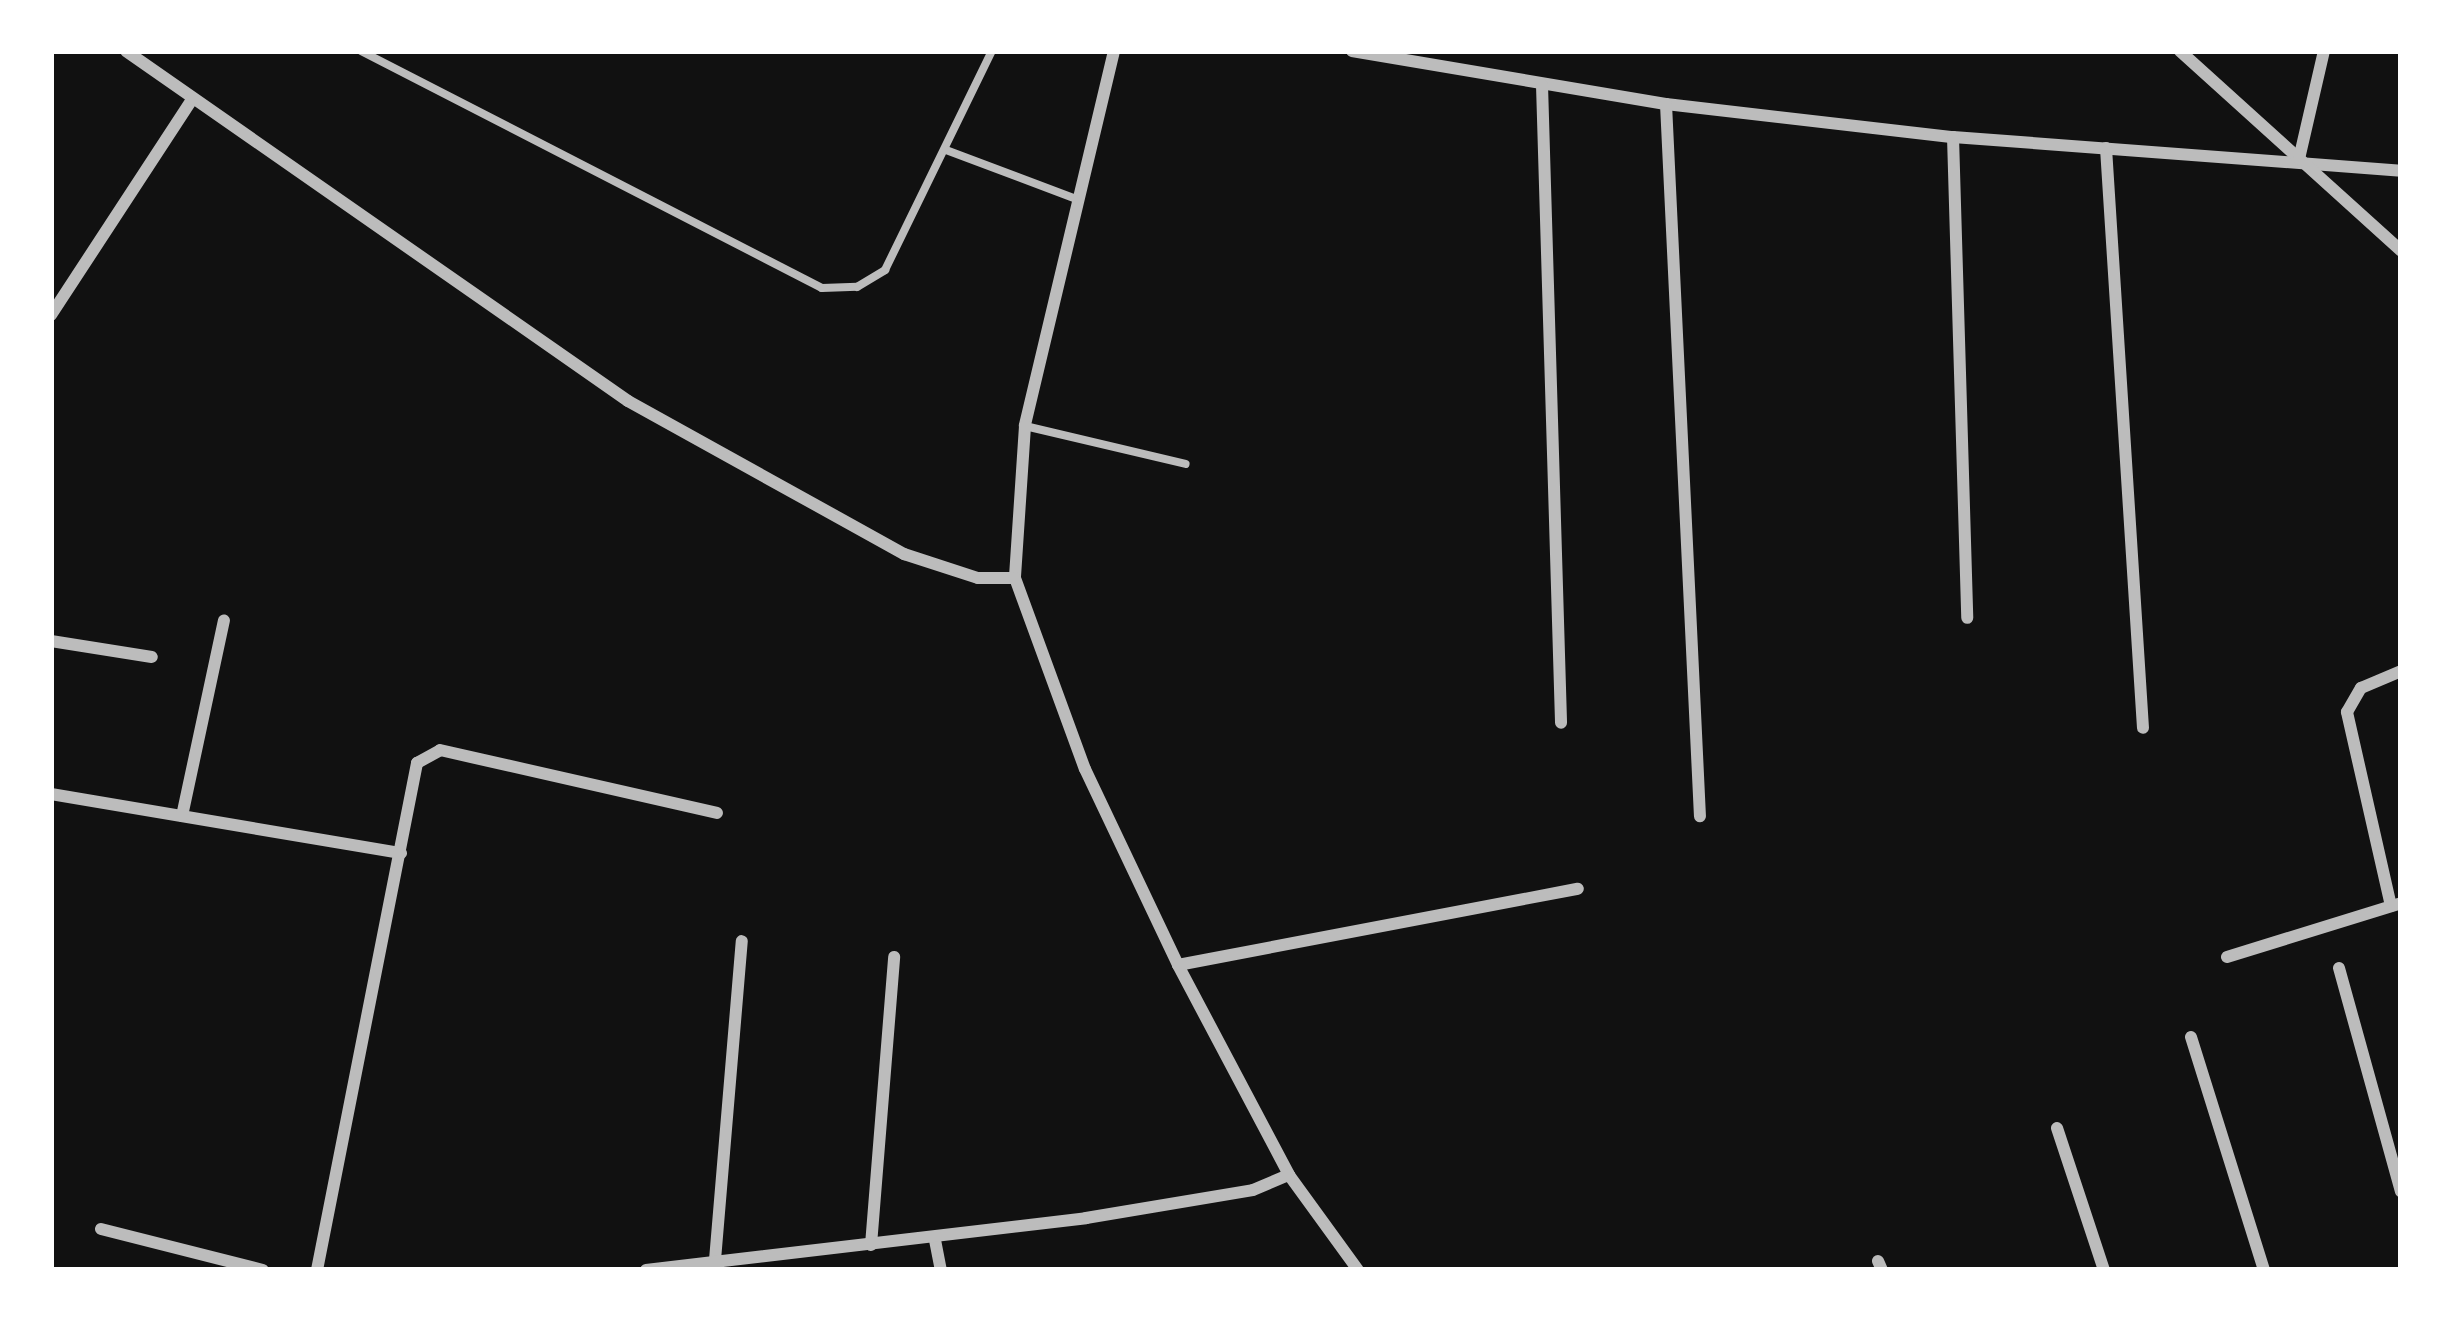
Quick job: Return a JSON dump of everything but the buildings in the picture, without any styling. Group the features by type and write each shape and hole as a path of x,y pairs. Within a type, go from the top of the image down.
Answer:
{"street":[{"path":"126,51 647,413 904,554 978,578 1015,578"},
{"path":"1114,51 1025,426 1015,578 1084,770 1178,965 1289,1175 1358,1270"},
{"path":"1352,51 1666,104 1952,136 2401,171"},
{"path":"2180,51 2401,251"},
{"path":"2301,161 2324,51"},
{"path":"1542,85 1561,723"},
{"path":"51,315 194,98"},
{"path":"1666,104 1700,816"},
{"path":"1952,136 1967,619"},
{"path":"2106,148 2143,728"},
{"path":"182,816 224,620"},
{"path":"51,640 152,657"},
{"path":"2227,957 2396,904 2347,712 2360,688 2401,671"},
{"path":"317,1270 417,763 440,750 717,813"},
{"path":"51,794 401,853"},
{"path":"1178,965 1578,890"},
{"path":"715,1260 742,941"},
{"path":"871,1245 894,957"},
{"path":"2338,968 2401,1192"},
{"path":"2191,1037 2264,1270"},
{"path":"2057,1129 2104,1270"},
{"path":"646,1270 935,1240 1253,1190 1289,1175"},
{"path":"101,1229 263,1270"},
{"path":"935,1240 941,1270"}],"lane":[{"path":"361,51 822,288 857,287 885,270 992,51"},
{"path":"946,150 1078,200"},
{"path":"1025,426 1186,464"}]}
